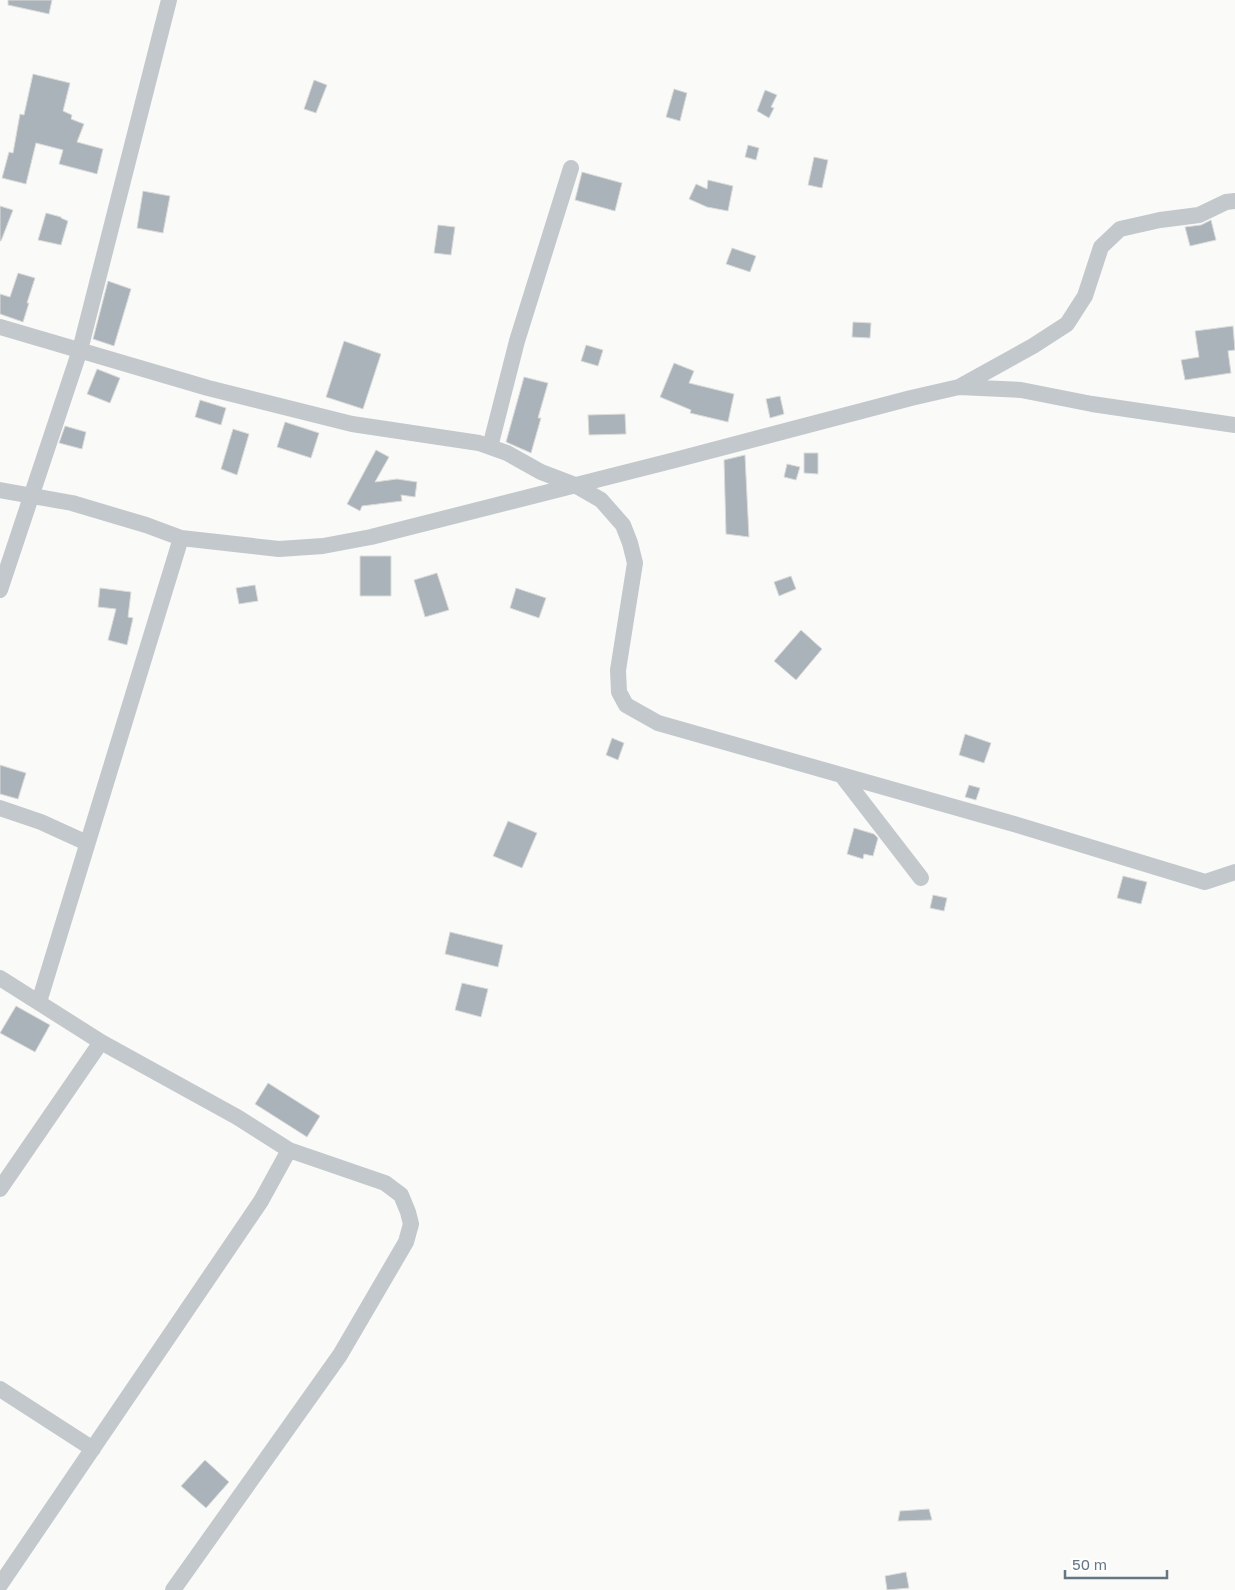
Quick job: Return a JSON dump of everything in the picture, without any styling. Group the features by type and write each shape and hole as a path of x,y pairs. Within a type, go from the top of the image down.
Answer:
{"street":[{"path":"0,590 80,350 169,0"},
{"path":"490,447 516,341 571,168"},
{"path":"959,388 1033,346 1067,324 1085,296 1101,247 1120,229 1160,220 1200,215 1226,202 1235,201"},
{"path":"0,327 208,388 352,424 479,443 526,462 542,472 575,485 601,500 623,525 635,563 618,670 620,692 626,705 658,723 1014,824 1205,882 1235,872"},
{"path":"0,490 72,503 146,525 181,538 279,549 323,546 371,536 910,398 959,388 1021,390 1092,404 1235,425"},
{"path":"38,1002 181,538"},
{"path":"843,777 921,878"},
{"path":"0,808 41,822 87,843"},
{"path":"0,978 101,1042 237,1117 290,1150 384,1183 401,1195 411,1224 406,1242 340,1355 173,1590"},
{"path":"0,1189 101,1042"},
{"path":"0,1586 261,1201 290,1150"},
{"path":"0,1389 94,1449"}],"building":[{"path":"8,0 52,0 49,14 8,5"},
{"path":"33,74 70,83 63,111 72,115 71,119 84,124 77,142 103,149 97,174 59,164 63,150 36,143 26,184 2,178 9,152 13,153 20,114 24,115"},
{"path":"314,80 327,85 316,113 304,109"},
{"path":"674,89 687,93 680,121 666,117"},
{"path":"765,90 777,95 771,107 774,108 769,118 757,111"},
{"path":"748,145 759,148 756,160 745,157"},
{"path":"814,157 828,160 822,188 808,185"},
{"path":"582,172 622,183 615,211 575,200"},
{"path":"708,180 733,186 728,211 707,207 689,199 696,184 707,189"},
{"path":"143,191 170,196 163,233 137,228"},
{"path":"0,206 13,210 1,241 0,241"},
{"path":"46,213 68,221 61,245 38,240"},
{"path":"1211,220 1216,240 1190,246 1185,227 1201,225"},
{"path":"438,225 455,227 451,255 434,253"},
{"path":"732,248 756,256 750,272 726,264"},
{"path":"18,273 35,278 23,322 0,314 0,294 10,297"},
{"path":"108,281 131,289 114,346 93,339"},
{"path":"853,322 871,323 870,338 852,337"},
{"path":"1233,326 1235,350 1228,351 1231,373 1185,380 1181,360 1199,357 1195,331"},
{"path":"344,341 381,354 363,409 326,397"},
{"path":"586,345 603,350 598,366 581,361"},
{"path":"674,363 694,371 689,383 734,394 728,422 690,413 691,410 660,397"},
{"path":"97,369 120,378 110,403 87,394"},
{"path":"524,377 548,383 531,453 506,442"},
{"path":"780,396 784,414 770,418 766,399"},
{"path":"200,400 226,408 221,425 195,417"},
{"path":"625,414 626,434 589,435 588,415"},
{"path":"285,422 319,433 311,458 277,447"},
{"path":"65,426 86,432 82,449 59,443"},
{"path":"233,429 249,434 237,475 221,469"},
{"path":"376,450 389,457 375,482 397,479 417,482 415,497 401,495 402,501 362,506 360,511 347,504"},
{"path":"804,453 818,453 818,474 804,473"},
{"path":"745,455 749,537 726,534 724,460"},
{"path":"787,464 800,467 796,480 784,477"},
{"path":"360,556 391,556 391,596 360,596"},
{"path":"437,573 449,610 425,617 414,580"},
{"path":"791,576 796,589 779,596 774,582"},
{"path":"255,585 258,601 239,604 236,588"},
{"path":"100,588 131,592 128,617 133,618 127,645 108,640 116,609 98,607"},
{"path":"516,588 546,598 539,618 510,608"},
{"path":"801,630 822,649 796,680 774,661"},
{"path":"965,734 991,743 984,763 959,755"},
{"path":"612,738 624,743 618,760 606,755"},
{"path":"0,765 26,773 18,799 0,794"},
{"path":"969,785 980,788 976,800 965,797"},
{"path":"508,821 537,833 522,868 493,856"},
{"path":"854,828 874,834 878,838 873,856 864,854 863,859 847,854"},
{"path":"1123,876 1147,882 1141,904 1117,898"},
{"path":"933,895 947,898 944,911 930,908"},
{"path":"450,932 503,945 498,967 445,954"},
{"path":"462,983 488,989 481,1017 455,1010"},
{"path":"16,1006 50,1025 35,1052 0,1033"},
{"path":"268,1083 320,1116 307,1137 255,1104"},
{"path":"205,1460 229,1482 206,1508 181,1486"},
{"path":"929,1509 932,1520 898,1521 900,1511"},
{"path":"906,1572 909,1588 887,1590 885,1576"}]}
